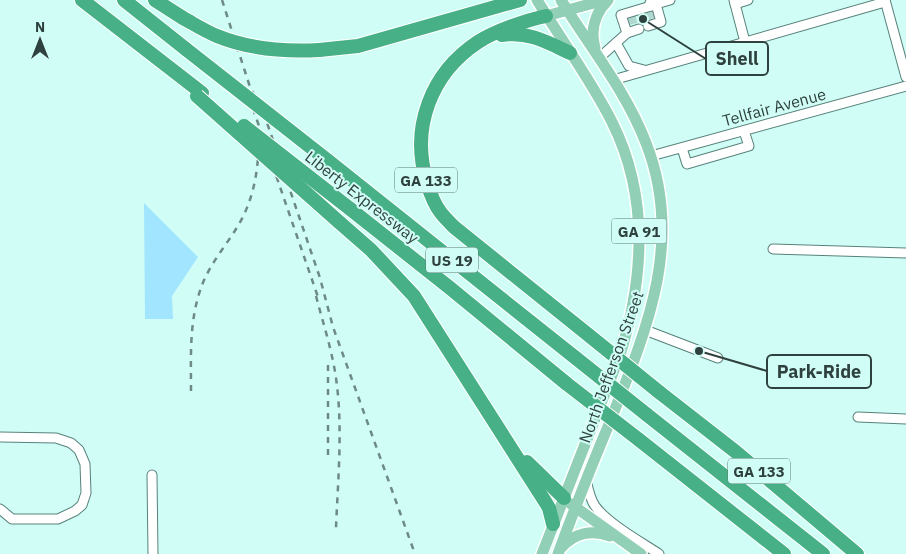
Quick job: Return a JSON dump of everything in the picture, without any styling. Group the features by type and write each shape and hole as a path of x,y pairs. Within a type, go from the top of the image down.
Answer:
{"highway":[{"path":"82,0 184,79 371,250 414,296 549,508 553,524"},
{"name":"Liberty Expressway","path":"124,0 823,554"},
{"path":"155,0 183,18 217,36 274,50 319,50 358,46 520,0"},
{"path":"487,9 499,0"},
{"name":"GA 133","path":"546,16 524,21 479,41 451,65 435,89 422,120 421,140 423,171 431,196 441,213 454,227 736,452 856,554"},
{"path":"489,37 511,33 524,34 548,41 570,53"},
{"name":"Liberty Expressway","path":"199,94 349,208 567,384 784,554"},
{"path":"510,446 564,498"}],"main road":[{"name":"GA 91","path":"537,0 570,53"},
{"path":"564,5 606,0"},
{"path":"598,56 593,43 594,24 599,10 606,0"},
{"name":"GA 133","path":"546,16 564,5"},
{"name":"North Jefferson Street","path":"558,554 645,330 659,279 662,238 660,202 651,156 638,124 613,80 564,5"},
{"name":"North Jefferson Street","path":"542,554 620,355 630,324 639,247 636,196 624,149 606,110 570,53"},
{"path":"564,498 575,508 641,554"},
{"path":"558,554 566,542 580,534 597,532 618,538"}],"street":[{"path":"598,56 616,43 643,17 670,0"},
{"path":"745,42 734,2 748,0"},
{"path":"613,80 885,1 906,77"},
{"path":"616,43 629,66 645,70"},
{"name":"Tellfair Avenue","path":"651,156 906,86"},
{"path":"682,148 687,164 749,146 744,131"},
{"path":"773,249 906,253"},
{"path":"645,330 718,358"},
{"path":"858,417 906,419"},
{"path":"0,437 56,438 71,442 80,450 85,464 86,494 82,505 58,519 12,519 0,508"},
{"path":"152,475 153,554"},
{"path":"586,480 591,500 600,512 659,554"}],"water":[{"path":"144,203 198,257 172,296 173,319 145,319"}],"tunnel":[{"path":"648,11 651,19"},
{"path":"631,16 633,24"}],"railway":[{"path":"222,0 250,87 264,114 320,278 333,327 415,554"},
{"path":"249,97 319,300"},
{"path":"191,391 192,339 197,301 208,273 236,229 247,207 257,170 258,133"},
{"path":"316,296 332,357 338,396 339,453 336,528"},
{"path":"328,365 328,455"}],"place":[{"name":"Shell","path":"643,19"},
{"name":"Park-Ride","path":"699,351"}]}
